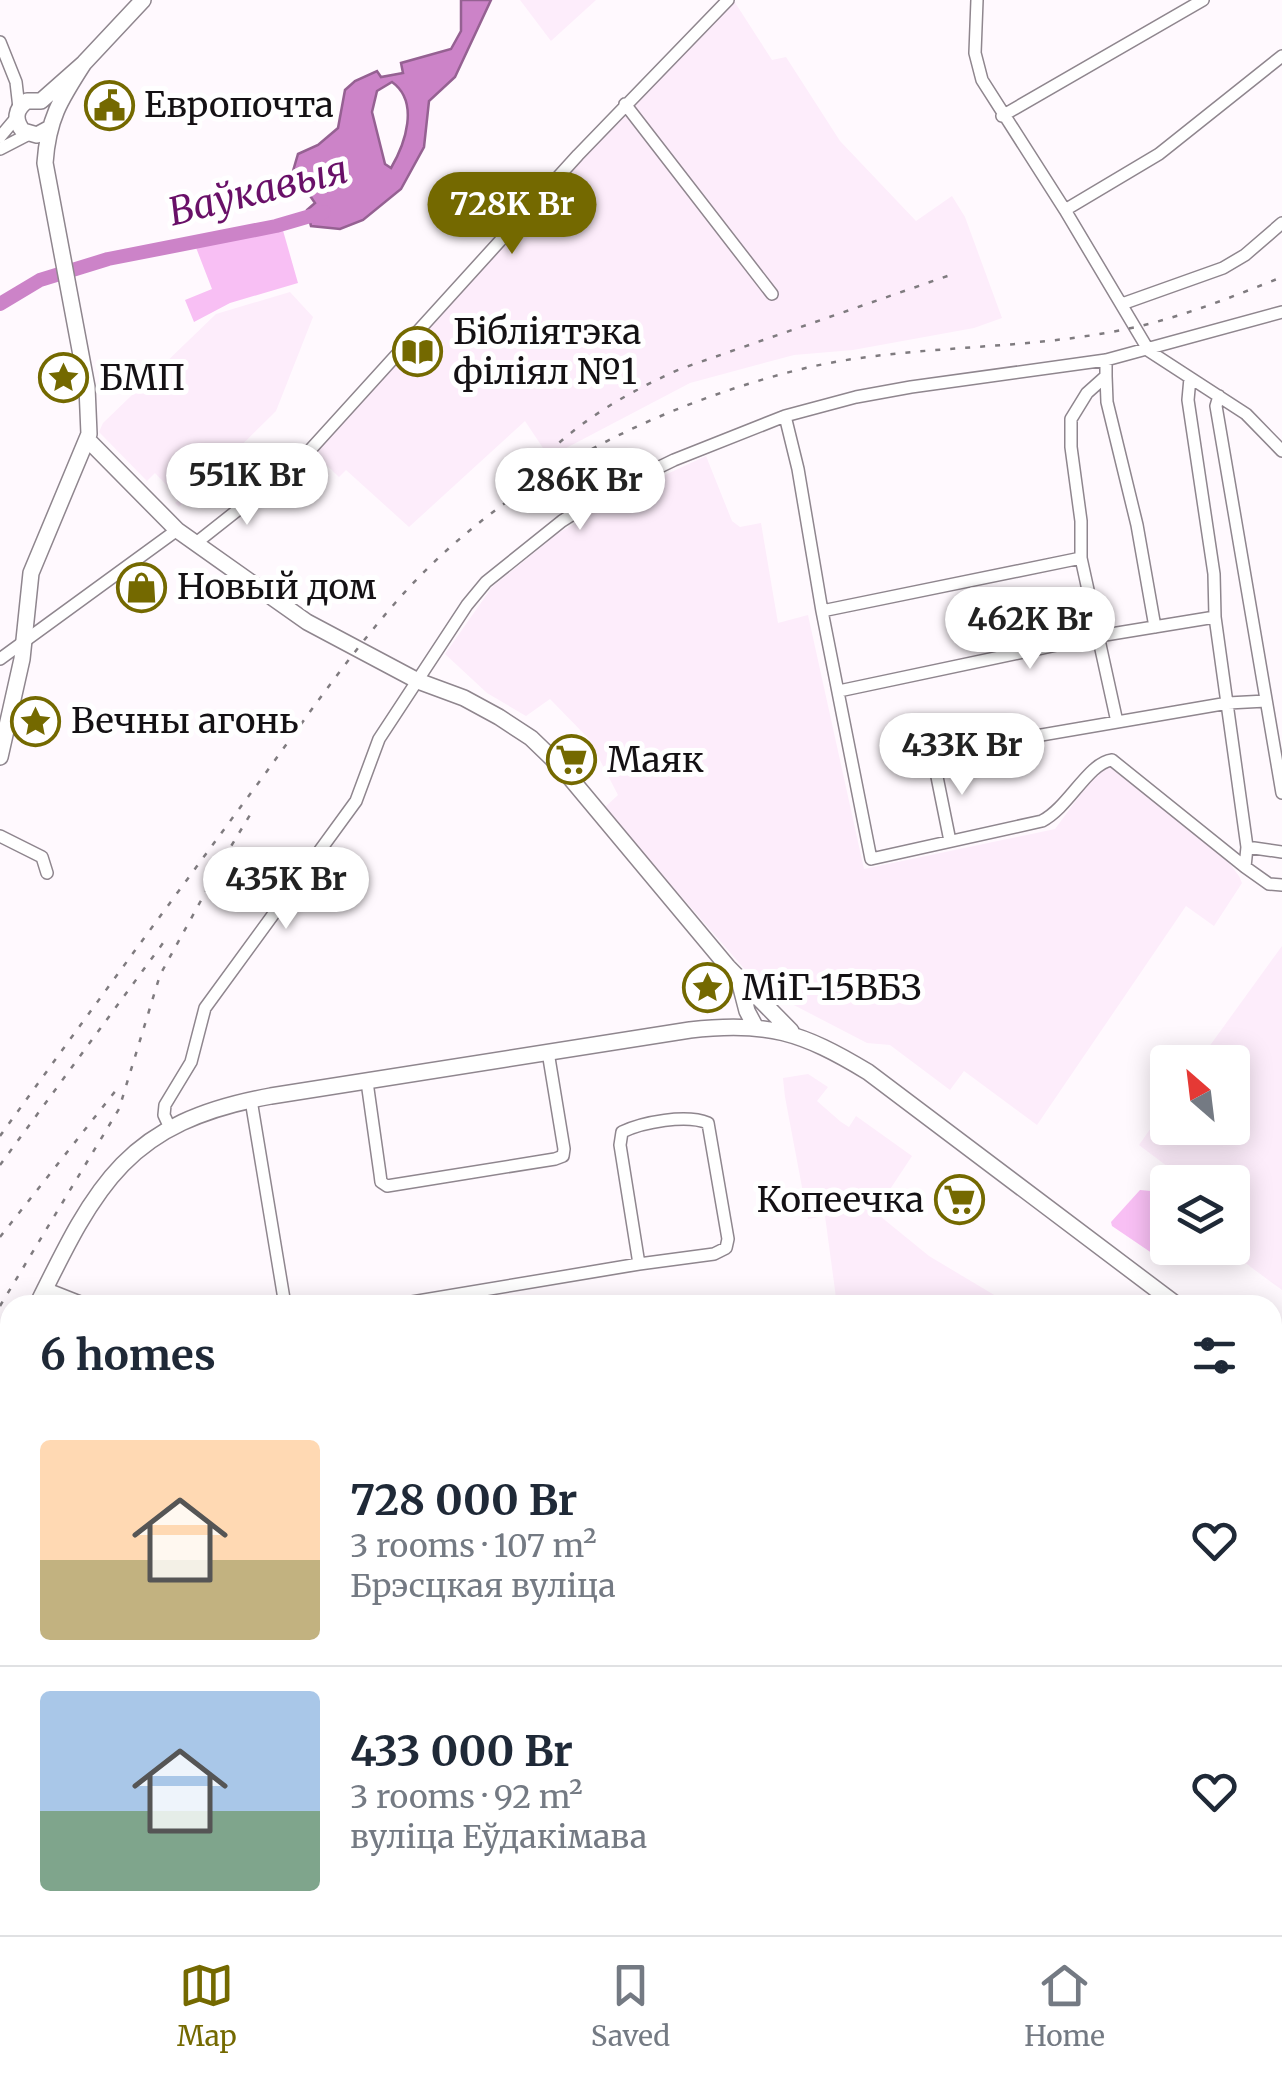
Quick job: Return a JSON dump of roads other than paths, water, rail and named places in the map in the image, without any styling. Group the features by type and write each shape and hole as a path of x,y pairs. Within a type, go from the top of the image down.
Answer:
{"main road":[{"path":"46,163 30,134 22,130 18,113 27,101 39,100 84,63 143,0"},
{"path":"30,134 50,122 57,103 84,63"},
{"path":"0,757 16,694 31,573 64,488 88,440 88,388 46,163 49,106 39,100"},
{"path":"88,440 177,530 307,622 418,681 464,698 542,747 739,980 794,1034"},
{"path":"739,980 756,1026"},
{"path":"726,1026 746,1006"},
{"path":"756,1026 764,1006"},
{"path":"42,1295 105,1182 135,1150 170,1128 217,1109 251,1100 548,1052 726,1026 756,1026 794,1034 868,1072 1164,1295"}],"street":[{"path":"196,543 301,460 625,104 728,0"},
{"path":"976,0 975,53 982,80 1148,351 1246,414 1282,451"},
{"path":"1002,116 1203,0"},
{"path":"0,42 16,82 18,113 0,137"},
{"path":"1065,210 1159,154 1282,56"},
{"path":"16,82 39,100"},
{"path":"625,104 772,294"},
{"path":"0,149 30,134"},
{"path":"1122,304 1223,268 1246,256 1282,223"},
{"path":"170,1128 165,1105 191,1062 205,1008 356,801 379,739 486,582 562,520 674,460 785,416 892,390 1106,360 1282,312"},
{"path":"1106,360 1107,402 1137,525 1155,627"},
{"path":"1106,376 1071,419 1082,558 1116,722"},
{"path":"1190,378 1188,400 1214,574 1215,617 1247,847 1245,867"},
{"path":"1219,396 1216,406 1282,792"},
{"path":"785,416 871,860 1042,821 1064,807 1098,764 1112,760 1245,867 1269,884 1282,885"},
{"path":"0,659 177,530"},
{"path":"822,612 1082,558"},
{"path":"839,690 1099,636 1215,617"},
{"path":"950,842 934,762 942,752 1228,703 1266,701"},
{"path":"0,836 42,857 47,873"},
{"path":"1247,847 1279,849"},
{"path":"367,1082 380,1174 387,1186 537,1162 563,1156 564,1148 548,1052"},
{"path":"251,1100 283,1295"},
{"path":"454,1295 714,1254 726,1248 728,1240 708,1124 696,1119 622,1132 620,1145 639,1264"},
{"path":"46,1288 63,1295"}],"waterway":[{"name":"Ваўкавыя","path":"0,304 40,280 108,259 276,226 324,212"}],"railway":[{"path":"516,484 554,447 611,405 680,369 956,273"},
{"path":"0,1136 375,626 435,561 525,489 625,432 731,389 786,373 866,357 1029,343 1133,328 1282,277"},
{"path":"208,884 250,815"},
{"path":"7,1295 119,1109 160,975 215,875"},
{"path":"0,1165 166,939"},
{"path":"0,1237 117,1089"}],"place":[{"name":"Европочта","path":"109,105"},
{"name":"Бібліятэка філіял №1","path":"418,352"},
{"name":"БМП","path":"64,378"},
{"name":"Новый дом","path":"142,587"},
{"name":"Вечны агонь","path":"36,721"},
{"name":"Маяк","path":"572,760"},
{"name":"МіГ-15ВБЗ","path":"707,988"},
{"name":"Копеечка","path":"959,1200"}]}
